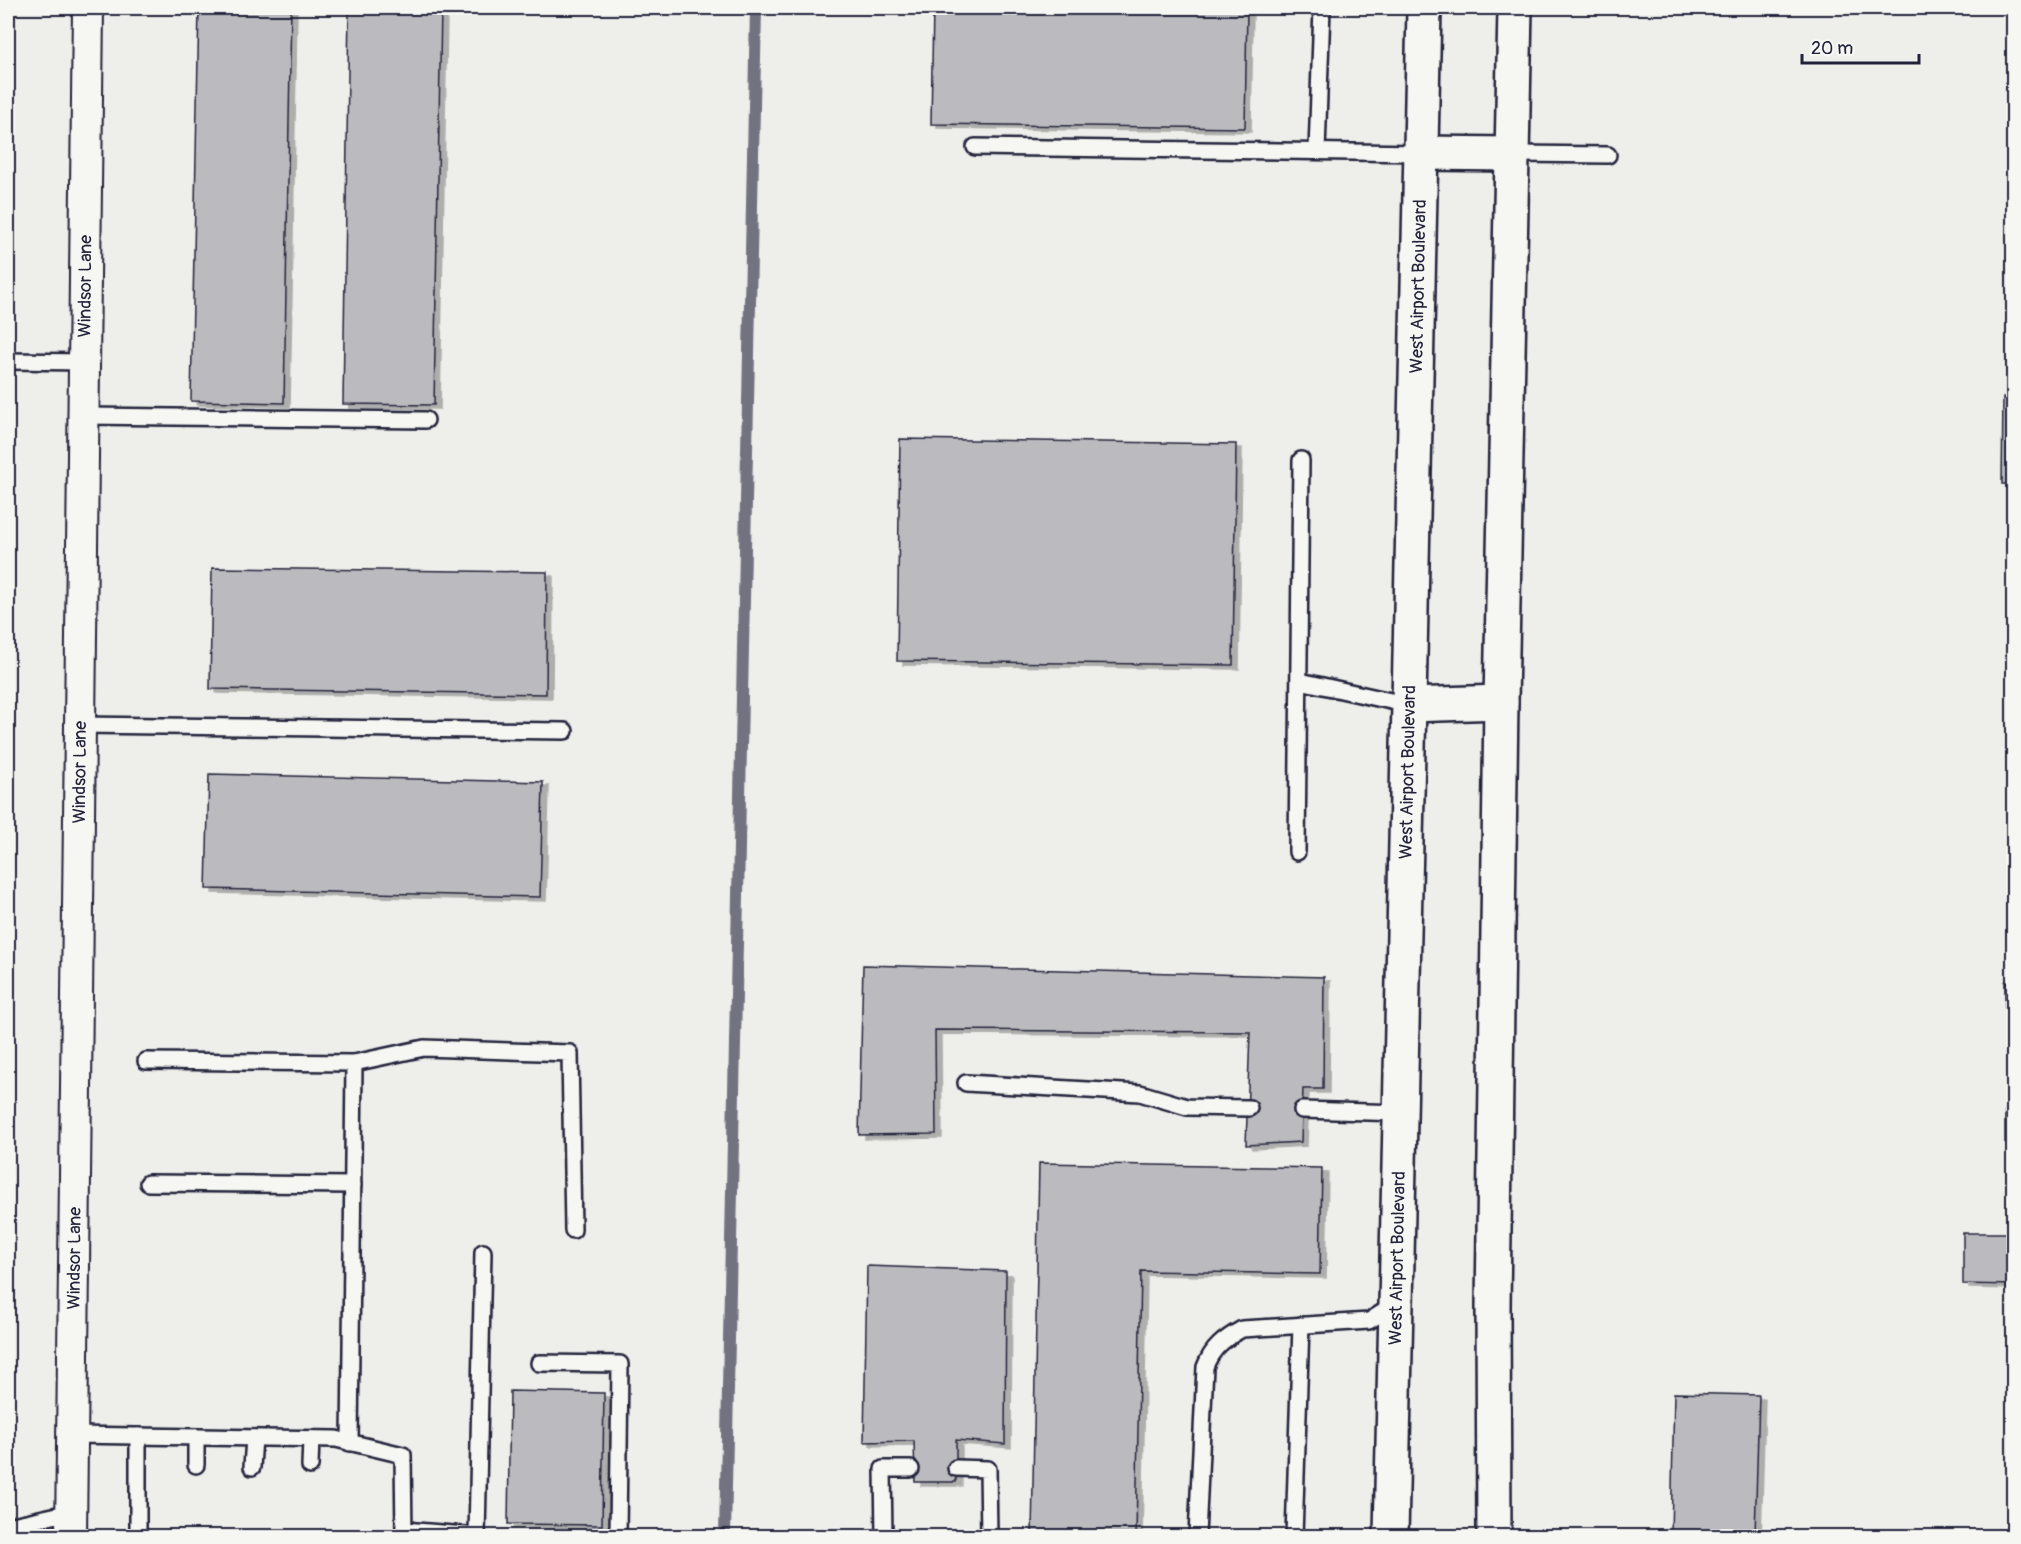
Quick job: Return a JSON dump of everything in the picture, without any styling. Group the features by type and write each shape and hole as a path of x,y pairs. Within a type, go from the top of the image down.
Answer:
{"main road":[{"name":"West Airport Boulevard","path":"1391,1536 1425,8"},
{"path":"1494,1536 1493,1307 1501,702 1515,8"},
{"path":"1422,153 1512,154"},
{"path":"1409,705 1501,702"}],"street":[{"name":"Windsor Lane","path":"71,1524 88,8"}],"lane":[{"path":"1317,151 1322,8"},
{"path":"975,147 1422,153"},
{"path":"1512,154 1608,154"},
{"path":"8,361 85,362"},
{"path":"84,416 426,420"},
{"path":"1297,852 1301,460"},
{"path":"1300,681 1409,705"},
{"path":"80,725 565,731"},
{"path":"146,1061 354,1063 423,1048 570,1053 573,1230"},
{"path":"350,1443 354,1063"},
{"path":"966,1083 1140,1093 1187,1107 1249,1108"},
{"path":"1302,1110 1401,1113"},
{"path":"148,1183 353,1185"},
{"path":"72,1435 336,1439 403,1455 404,1533 478,1536 483,1252"},
{"path":"1197,1536 1205,1367 1210,1354 1224,1339 1242,1329 1369,1321 1397,1304"},
{"path":"1294,1536 1300,1325"},
{"path":"539,1363 620,1364 618,1536"},
{"path":"138,1436 138,1536"},
{"path":"196,1437 196,1465"},
{"path":"252,1467 254,1438"},
{"path":"310,1438 310,1466"},
{"path":"884,1536 883,1469 911,1468"},
{"path":"956,1468 988,1469 989,1536"},
{"path":"8,1526 71,1524"}],"building":[{"path":"199,8 291,8 284,403 191,401"},
{"path":"349,8 441,8 434,405 343,404"},
{"path":"933,8 1247,8 1245,128 931,124"},
{"path":"2003,398 2014,398 2014,912 2010,912 2013,484 2002,484"},
{"path":"900,439 1236,444 1233,665 897,661"},
{"path":"212,568 547,572 546,694 210,689"},
{"path":"209,774 543,782 540,897 206,889"},
{"path":"863,965 1324,977 1323,1089 1303,1089 1301,1142 1246,1145 1250,1032 935,1030 936,1134 859,1135"},
{"path":"2005,982 2014,983 2014,1008 2005,1008"},
{"path":"2005,1111 2014,1111 2014,1143 2005,1143"},
{"path":"1039,1163 1322,1168 1320,1274 1141,1271 1136,1536 1032,1536"},
{"path":"1963,1233 2014,1233 2014,1285 1963,1284"},
{"path":"867,1266 1006,1271 1005,1444 956,1440 956,1482 915,1482 914,1441 864,1442"},
{"path":"510,1391 604,1393 602,1525 508,1524"},
{"path":"1674,1393 1759,1395 1755,1536 1671,1536"}],"waterway":[{"path":"725,1536 756,8"}]}
